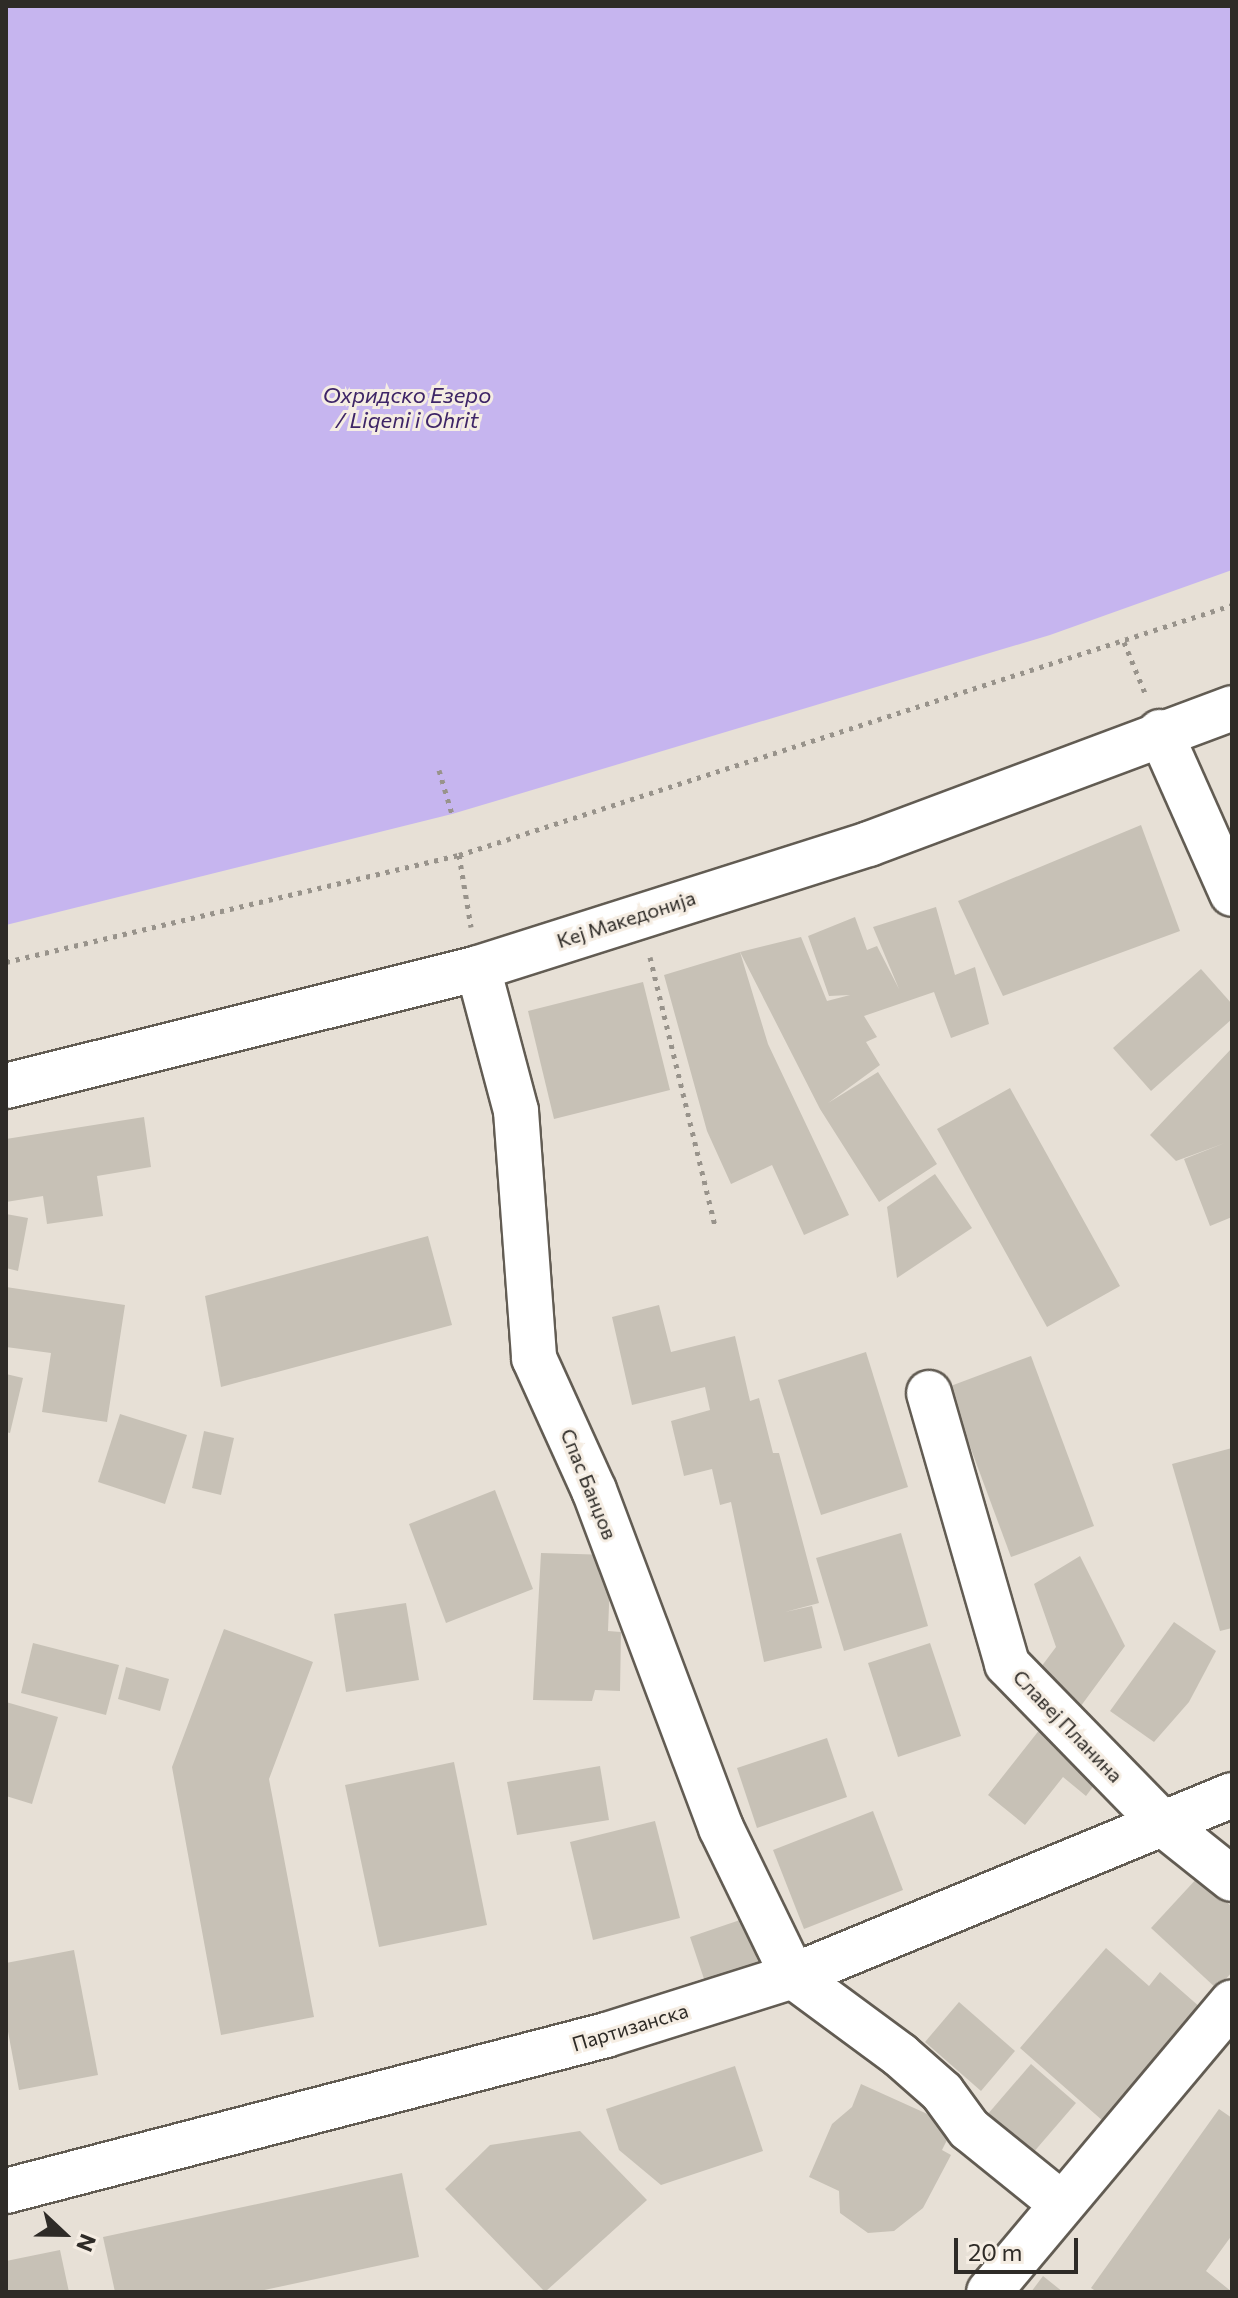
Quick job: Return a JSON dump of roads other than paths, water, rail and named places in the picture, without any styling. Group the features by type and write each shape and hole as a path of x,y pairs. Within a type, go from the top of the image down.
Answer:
{"street":[{"name":"Кеј Македонија","path":"6,1086 478,968 639,914 869,844 1160,732 1232,708"},
{"path":"1160,732 1232,894"},
{"name":"Спас Банџов","path":"478,968 516,1111 534,1358 594,1490 721,1828 793,1976"},
{"name":"Славеј Планина","path":"929,1393 1007,1664 1163,1824 1232,1879"},
{"name":"Партизанска","path":"6,2191 606,2035 793,1976 1232,1795"},
{"path":"793,1976 900,2055 942,2092 969,2129 1062,2204"},
{"path":"989,2292 1232,2002"}],"water":[{"name":"Охридско Езеро / Liqeni i Ohrit","path":"6,6 1232,6 1232,570 1050,635 452,814 6,925"}]}
